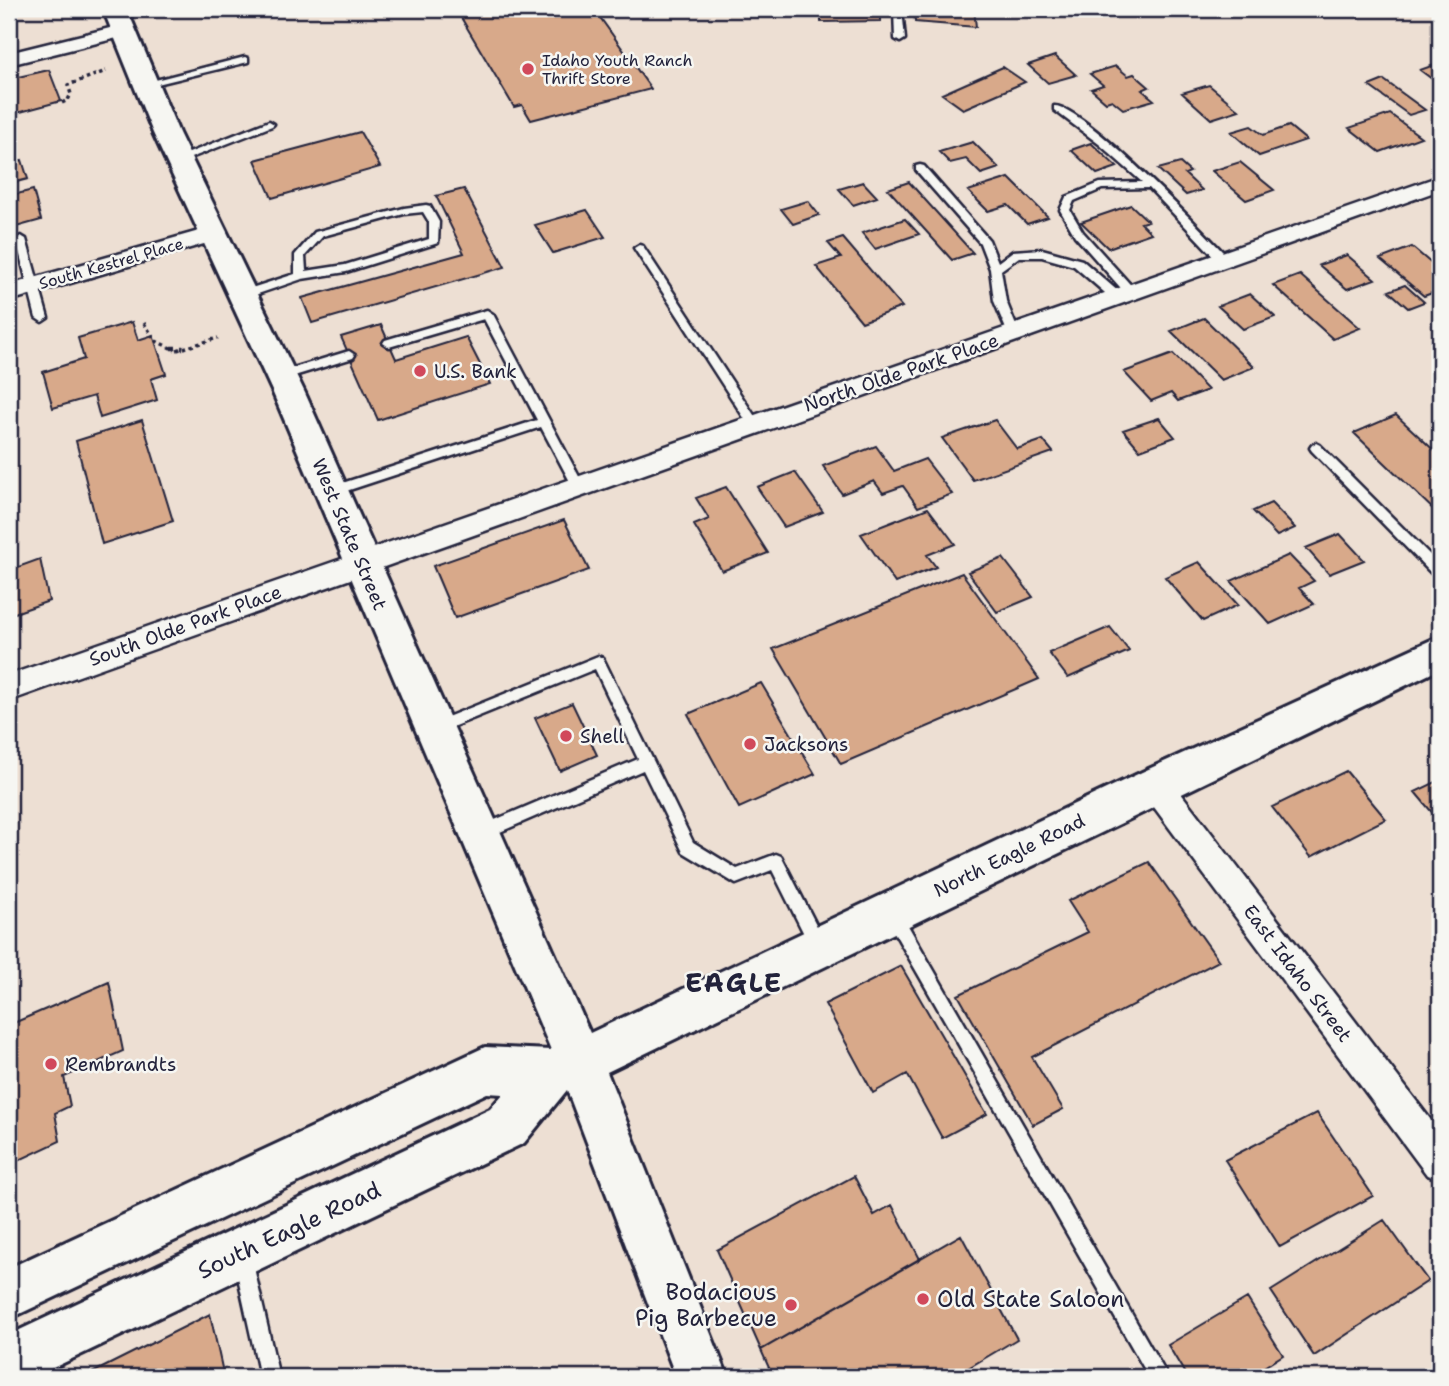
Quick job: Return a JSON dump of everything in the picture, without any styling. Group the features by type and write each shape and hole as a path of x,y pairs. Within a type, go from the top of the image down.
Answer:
{"main road":[{"name":"West State Street","path":"119,15 145,84 281,376 480,833 565,1067 702,1377"},
{"name":"North Eagle Road","path":"565,1067 1440,652"},
{"name":"South Eagle Road","path":"9,1362 507,1126 565,1067"},
{"path":"9,1294 485,1070 565,1067"}],"street":[{"path":"9,58 119,15"},
{"name":"North Olde Park Place","path":"362,562 1440,183"},
{"name":"South Kestrel Place","path":"9,293 213,233"},
{"name":"South Olde Park Place","path":"9,688 362,562"},
{"name":"East Idaho Street","path":"1156,785 1440,1162"}],"lane":[{"path":"898,9 900,39"},
{"path":"145,84 245,60"},
{"path":"1056,108 1089,130 1180,211 1223,259"},
{"path":"179,159 269,124"},
{"path":"920,168 985,242 995,269 1000,301 1013,333"},
{"path":"1124,294 1079,234 1065,209 1070,199 1100,186 1151,185"},
{"path":"243,295 301,276 346,268 434,241 434,222 426,208 404,211 319,234 300,255 301,276"},
{"path":"21,239 42,318"},
{"path":"639,248 754,424"},
{"path":"995,269 1017,253 1041,253 1077,263 1124,294"},
{"path":"389,343 487,314 578,485"},
{"path":"281,376 349,355"},
{"path":"331,491 543,422"},
{"path":"1316,448 1440,573"},
{"path":"434,728 598,662 688,847 736,877 776,861 820,947"},
{"path":"480,833 647,762"},
{"path":"891,912 1157,1377"},
{"path":"241,1253 270,1377"}],"path":[{"path":"62,103 68,100 71,94 68,85 106,71"},
{"path":"144,323 156,341 176,350 218,338"}],"building":[{"path":"456,9 594,9 651,89 531,120 522,105 514,107"},
{"path":"821,9 881,9 881,21 821,22"},
{"path":"914,9 974,9 976,27 915,22"},
{"path":"1055,56 1076,75 1048,83 1028,65"},
{"path":"1440,63 1440,85 1420,70"},
{"path":"1116,66 1128,76 1134,74 1149,87 1142,90 1154,100 1123,109 1112,100 1106,102 1091,89 1103,85 1090,74"},
{"path":"1003,67 1025,82 963,109 942,94"},
{"path":"49,70 61,101 9,115 9,79"},
{"path":"1384,80 1425,110 1409,115 1369,86"},
{"path":"1209,85 1239,110 1211,119 1182,93"},
{"path":"1390,114 1421,137 1380,152 1349,128"},
{"path":"1251,126 1263,135 1289,126 1306,140 1259,156 1231,132"},
{"path":"360,132 380,167 272,198 255,160"},
{"path":"973,142 999,168 981,174 966,159 950,163 939,152"},
{"path":"1091,143 1117,167 1097,174 1071,150"},
{"path":"22,160 28,179 9,184 9,164"},
{"path":"1240,162 1274,190 1246,200 1212,171"},
{"path":"1180,163 1190,172 1185,174 1202,190 1186,195 1158,169"},
{"path":"1009,178 1048,217 1027,224 1008,205 988,211 968,191"},
{"path":"863,182 877,197 853,205 839,189"},
{"path":"909,182 973,253 952,260 888,189"},
{"path":"464,189 505,267 312,323 302,298 464,253 436,196"},
{"path":"33,190 41,220 9,229 9,196"},
{"path":"808,201 819,215 793,224 781,209"},
{"path":"1131,205 1148,221 1141,223 1151,233 1108,248 1081,222"},
{"path":"587,210 605,237 553,253 535,225"},
{"path":"905,219 919,234 875,249 862,233"},
{"path":"843,238 902,307 862,322 816,266 841,258 828,243"},
{"path":"1412,247 1440,271 1440,290 1424,296 1380,259"},
{"path":"1347,255 1375,279 1347,289 1319,265"},
{"path":"1300,275 1360,328 1333,339 1273,285"},
{"path":"1405,285 1424,302 1408,308 1389,291"},
{"path":"1250,294 1275,317 1243,329 1218,306"},
{"path":"1204,318 1254,367 1221,380 1171,331"},
{"path":"132,322 138,340 153,335 166,374 151,379 157,400 100,418 94,396 53,408 43,372 84,359 78,338"},
{"name":"U.S. Bank","path":"381,325 396,359 466,337 490,384 378,420 341,337"},
{"path":"1173,354 1208,390 1178,401 1171,393 1151,401 1124,372"},
{"path":"1396,415 1440,456 1440,516 1354,433"},
{"path":"1159,418 1175,437 1140,450 1123,430"},
{"path":"142,420 173,521 102,544 76,441"},
{"path":"995,420 1017,449 1043,440 1053,452 973,480 942,438"},
{"path":"876,446 894,471 925,459 952,494 918,507 903,486 883,493 874,481 842,494 823,466"},
{"path":"795,472 823,512 784,527 757,487"},
{"path":"726,487 768,553 722,571 694,525 709,519 696,498"},
{"path":"1271,503 1295,528 1277,536 1253,511"},
{"path":"928,508 955,544 927,555 936,567 895,583 861,534"},
{"path":"564,520 589,570 455,618 433,566"},
{"path":"1340,534 1364,560 1329,574 1306,548"},
{"path":"1289,555 1314,581 1299,588 1314,604 1270,624 1231,581"},
{"path":"1003,558 1033,597 997,612 968,572"},
{"path":"40,559 49,601 9,615 9,565 10,570"},
{"path":"1199,562 1238,605 1203,621 1165,577"},
{"path":"962,573 1039,679 841,764 773,649"},
{"path":"1110,627 1129,651 1068,678 1049,653"},
{"name":"Jacksons","path":"761,683 815,774 739,808 688,714"},
{"name":"Shell","path":"572,703 597,755 560,771 535,718"},
{"path":"1346,771 1386,819 1311,857 1272,807"},
{"path":"1440,780 1440,822 1415,792"},
{"path":"1149,862 1219,961 1032,1057 1063,1109 1033,1125 958,995 1088,932 1068,901"},
{"path":"901,966 987,1114 942,1138 907,1074 873,1093 825,1004"},
{"name":"Rembrandts","path":"109,982 123,1051 64,1077 70,1106 55,1113 60,1141 9,1165 9,1025"},
{"path":"1317,1113 1373,1196 1280,1247 1225,1160"},
{"name":"Bodacious Pig Barbecue","path":"854,1176 874,1215 892,1205 920,1259 761,1350 717,1250"},
{"path":"1384,1220 1428,1281 1314,1356 1271,1291"},
{"name":"Old State Saloon","path":"961,1235 1017,1339 953,1377 773,1377 761,1350"},
{"path":"1247,1298 1283,1355 1248,1377 1187,1377 1168,1345"},
{"path":"210,1314 224,1377 84,1377"}],"place":[{"name":"Idaho Youth Ranch Thrift Store","path":"528,69"},
{"name":"U.S. Bank","path":"420,371"},
{"name":"Shell","path":"566,736"},
{"name":"Jacksons","path":"750,744"},
{"name":"Rembrandts","path":"51,1064"},
{"name":"Old State Saloon","path":"923,1299"},
{"name":"Bodacious Pig Barbecue","path":"791,1305"}],"district":[{"name":"EAGLE","path":"734,983"}]}
